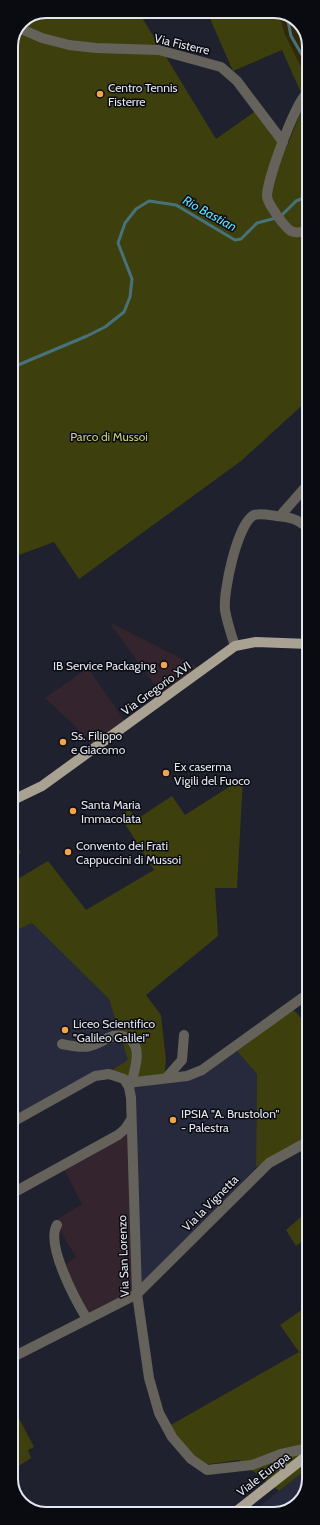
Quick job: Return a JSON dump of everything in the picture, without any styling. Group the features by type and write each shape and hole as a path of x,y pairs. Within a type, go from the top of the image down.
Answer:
{"main road":[{"path":"235,646 256,642 302,644"},
{"name":"Via Gregorio XVI","path":"18,798 42,786 235,646"},
{"name":"Viale Europa","path":"242,1507 302,1460"}],"street":[{"name":"Via Fisterre","path":"23,30 42,38 69,45 96,48 158,50 221,67 237,80 283,142"},
{"path":"302,99 296,108 283,142 267,193 268,202 288,229 298,233 302,232"},
{"path":"280,516 302,491"},
{"path":"235,646 227,619 225,603 230,568 234,554 250,519 255,515 262,514 297,520 302,524"},
{"path":"18,1119 96,1076 115,1075 129,1082 187,1076 202,1070 302,998"},
{"name":"Via San Lorenzo","path":"62,1044 78,1047 91,1046 120,1035 134,1042 137,1050 129,1082 137,1294 149,1378 154,1400 165,1426 180,1448 191,1459 207,1470 252,1465 274,1457 302,1450"},
{"path":"167,1077 182,1060 184,1035"},
{"path":"18,1190 118,1135 125,1129 131,1120"},
{"name":"Via la Vignetta","path":"18,1354 137,1294 269,1163 302,1145"},
{"path":"56,1225 54,1233 61,1265 70,1290 87,1319"},
{"path":"274,1457 287,1472"}],"shaded area":[{"path":"109,622 200,668 163,696"},
{"path":"88,668 126,723 96,746 45,698"},
{"name":"Liceo Scientifico \"Galileo Galilei\"","path":"32,923 109,999 129,1061 18,1118 18,930"},
{"path":"237,1051 257,1074 256,1167 141,1292 131,1085 197,1074"},
{"path":"134,1124 141,1292 86,1320 59,1269 76,1257 54,1221 82,1204 61,1163"},
{"path":"302,1473 302,1482 300,1488 292,1500 277,1507 259,1507"}],"green space":[{"name":"Parco di Mussoi","path":"46,18 142,18 216,139 257,110 286,148 302,109 302,405 241,461 79,579 54,542 18,555 18,46 20,36 26,26 36,20"},
{"path":"210,18 280,19 285,34 302,69 302,95 282,50 233,71"},
{"path":"243,778 237,888 215,888 218,936 146,995 161,1015 166,1061 164,1079 131,1085 109,1072 128,1060 109,999 32,923 18,930 18,879 48,861 86,910 154,870 120,816 129,810 137,819 172,796 185,815"},
{"path":"18,847 21,853 18,854"},
{"path":"293,1009 302,1019 302,1142 256,1167 257,1074 237,1051"},
{"path":"302,1216 302,1241 296,1246 286,1230"},
{"path":"302,1310 302,1351 300,1352 302,1355 302,1473 279,1491 239,1460 202,1465 169,1426 299,1352 280,1325"},
{"path":"18,1416 34,1447 28,1450 31,1458 18,1466"}],"sand":[{"path":"280,19 292,25 299,34 302,43 302,69 285,34"}],"waterway":[{"path":"288,23 291,36 302,55"},
{"name":"Rio Bastian","path":"281,216 296,201 302,199"},
{"name":"Rio Bastian","path":"18,365 105,327 124,312 130,297 132,279 118,243 125,223 136,209 149,201 176,205 235,240 241,239 257,223 276,218"}],"place":[{"name":"Centro Tennis Fisterre","path":"100,94"},
{"name":"IB Service Packaging","path":"164,665"},
{"name":"Ss. Filippo e Giacomo","path":"63,742"},
{"name":"Ex caserma Vigili del Fuoco","path":"166,773"},
{"name":"Santa Maria Immacolata","path":"73,811"},
{"name":"Convento dei Frati Cappuccini di Mussoi","path":"68,852"},
{"name":"Liceo Scientifico \"Galileo Galilei\"","path":"65,1030"},
{"name":"IPSIA \"A. Brustolon\" - Palestra","path":"173,1120"}]}
